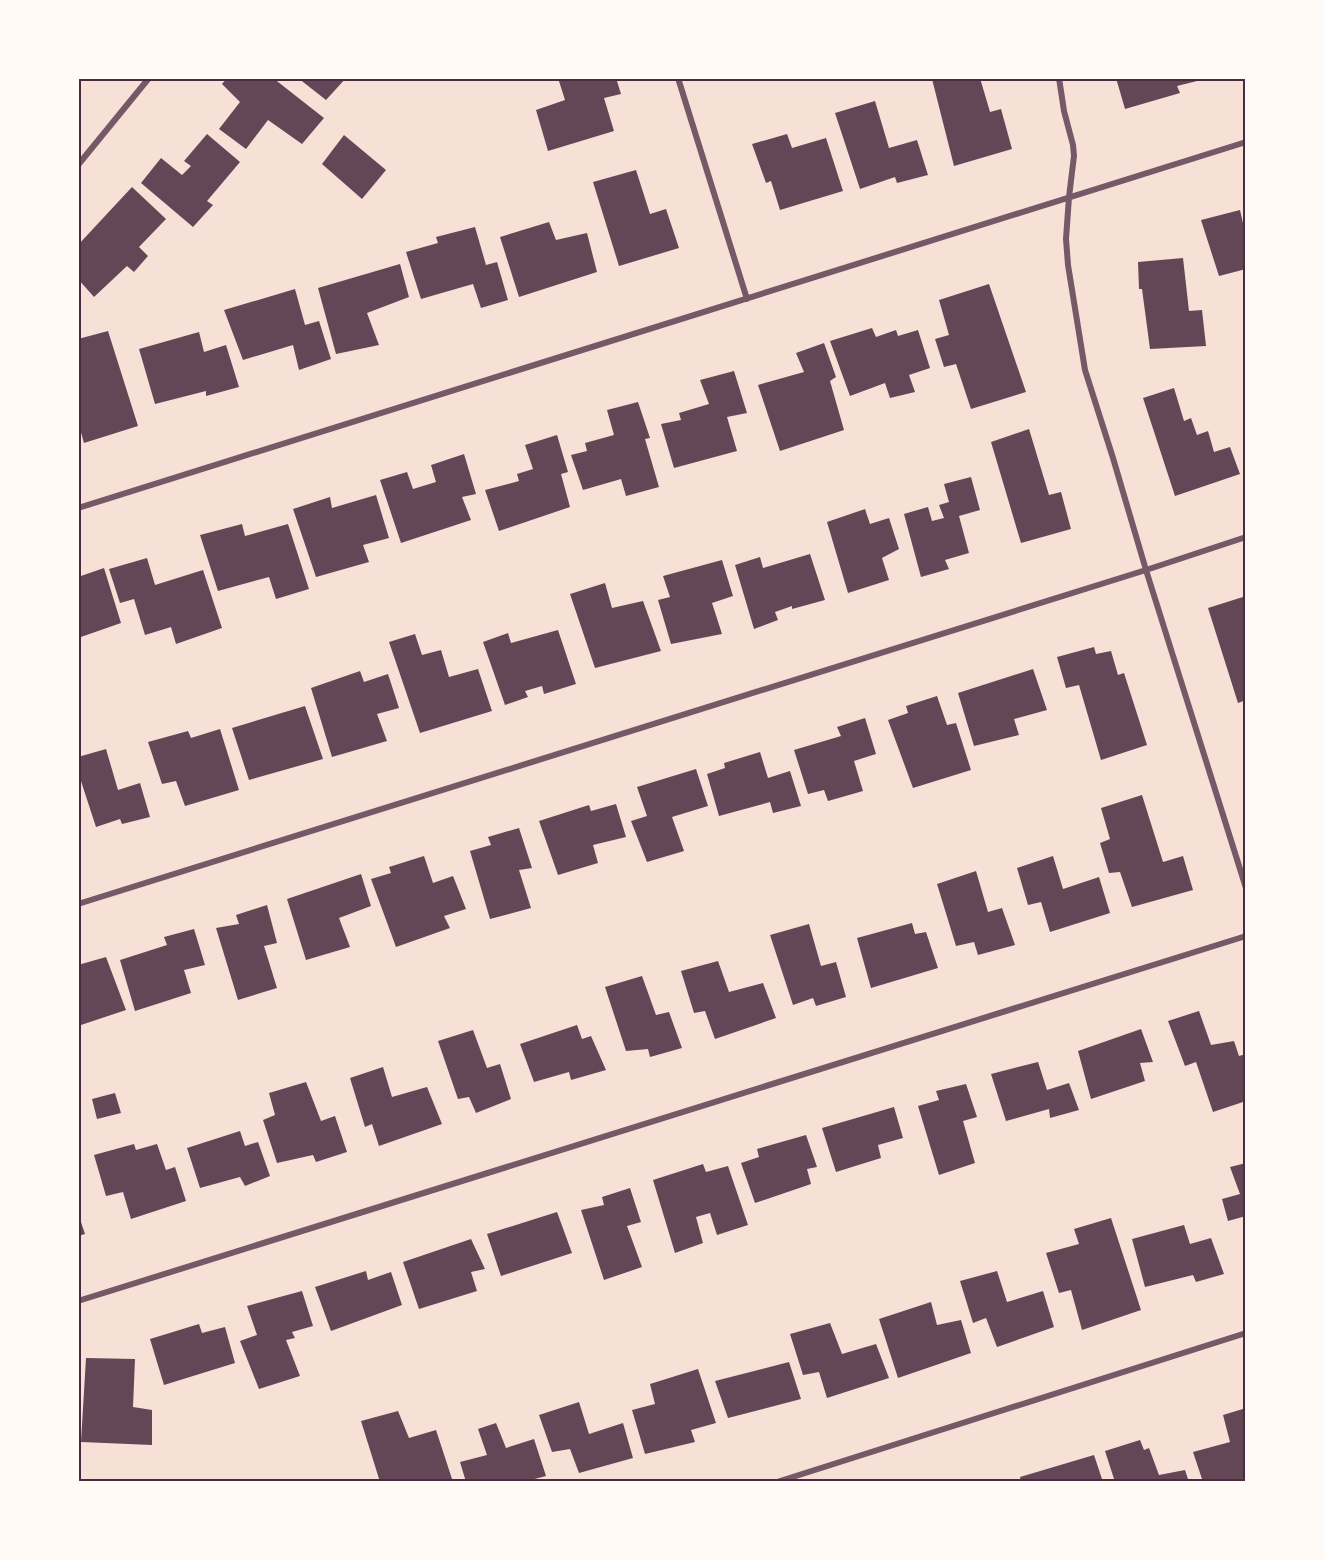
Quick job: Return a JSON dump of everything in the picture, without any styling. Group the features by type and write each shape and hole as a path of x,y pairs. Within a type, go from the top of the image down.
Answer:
{"street":[{"path":"78,165 149,78"},
{"path":"678,78 747,298"},
{"path":"1059,78 1074,156 1066,239 1085,370 1246,888"},
{"path":"78,508 1246,142"},
{"path":"78,904 1246,537"},
{"path":"78,1301 1246,936"},
{"path":"777,1482 1246,1333"}],"building":[{"path":"227,78 273,78 324,118 302,144 268,120 246,149 219,129 240,102 222,84"},
{"path":"298,78 346,78 326,100"},
{"path":"558,78 616,78 621,94 604,98 614,131 548,151 536,110 565,100"},
{"path":"980,78 990,112 1001,109 1012,149 954,166 932,79"},
{"path":"1116,78 1196,78 1197,81 1177,86 1180,93 1125,109"},
{"path":"875,101 889,148 917,140 928,175 897,183 895,177 860,189 835,113"},
{"path":"207,134 240,162 207,201 213,205 193,227 141,183 161,158 182,175 191,166 184,161"},
{"path":"787,134 792,148 826,138 843,191 780,210 771,181 766,183 752,144"},
{"path":"344,135 386,170 362,199 322,164"},
{"path":"636,170 650,214 666,209 679,248 619,266 593,182"},
{"path":"132,187 166,219 139,247 148,256 134,272 127,266 94,297 78,279 78,245"},
{"path":"1240,210 1243,223 1246,223 1246,269 1219,276 1201,220"},
{"path":"549,222 556,240 587,233 597,272 519,297 500,237"},
{"path":"475,227 486,265 497,262 508,300 481,308 473,284 421,299 406,252 438,243 436,237"},
{"path":"1183,258 1189,311 1202,310 1206,346 1150,349 1142,289 1139,289 1138,262"},
{"path":"400,264 409,297 367,313 379,345 336,354 318,288"},
{"path":"989,284 1026,392 971,409 956,364 944,367 935,339 949,335 939,300"},
{"path":"295,289 305,325 319,321 331,359 299,370 293,345 243,360 224,310"},
{"path":"872,328 876,337 896,330 898,336 918,330 930,368 909,375 915,392 890,398 885,383 850,396 830,341"},
{"path":"108,331 138,426 84,443 78,422 78,339"},
{"path":"199,332 204,352 226,345 239,387 206,396 206,391 155,404 139,349"},
{"path":"824,343 836,377 830,381 844,430 780,451 758,385 804,372 796,353"},
{"path":"734,371 747,413 727,417 737,451 674,468 661,424 681,420 679,413 709,404 700,380"},
{"path":"1174,388 1184,421 1191,418 1197,435 1208,431 1214,452 1230,447 1240,474 1175,496 1143,398"},
{"path":"638,402 650,438 645,439 659,487 626,496 621,479 583,490 571,455 587,451 585,443 614,435 607,410"},
{"path":"1029,429 1049,495 1061,492 1071,529 1021,543 991,442"},
{"path":"557,435 568,472 561,474 570,507 499,531 485,490 519,481 517,474 533,469 525,445"},
{"path":"464,454 476,494 462,497 471,520 401,543 380,480 407,472 413,489 436,482 431,465"},
{"path":"971,477 980,510 959,516 969,553 945,560 949,569 921,577 904,514 928,507 932,521 944,518 939,505 949,502 944,484"},
{"path":"376,495 389,538 363,545 369,562 316,577 293,509 330,497 332,508"},
{"path":"865,509 870,524 889,518 899,549 882,558 889,580 848,593 827,522"},
{"path":"242,524 245,536 288,524 309,589 276,599 269,577 218,591 200,535"},
{"path":"810,554 825,600 792,609 792,606 775,612 778,620 754,629 735,565 760,557 763,568"},
{"path":"147,558 155,585 203,570 222,628 176,644 171,627 145,635 134,599 120,603 109,569"},
{"path":"722,560 733,596 712,603 722,634 671,644 658,600 670,597 663,576"},
{"path":"104,568 121,623 78,638 78,577"},
{"path":"605,583 612,608 643,601 661,651 595,668 570,594"},
{"path":"1246,596 1246,700 1238,703 1208,608"},
{"path":"558,630 576,684 544,694 542,686 525,691 528,697 505,705 483,642 508,633 511,643"},
{"path":"415,634 422,655 441,650 449,677 478,669 492,711 420,733 389,642"},
{"path":"1094,647 1096,654 1111,651 1118,675 1124,673 1147,745 1101,760 1079,685 1066,688 1057,657"},
{"path":"1033,669 1047,710 1014,719 1019,735 974,746 958,693"},
{"path":"360,671 364,682 388,674 399,708 377,714 387,741 332,757 311,688"},
{"path":"937,696 947,725 956,723 971,770 913,788 888,720 908,713 906,706"},
{"path":"305,706 323,759 249,780 232,728"},
{"path":"865,718 876,754 854,761 863,791 828,801 824,790 808,794 794,750 841,736 837,727"},
{"path":"220,729 239,790 185,806 176,781 162,784 148,742 188,731 191,738"},
{"path":"106,749 118,790 140,783 150,817 122,824 120,819 96,827 78,772 78,757"},
{"path":"760,752 768,778 790,771 801,806 773,813 770,802 719,816 707,774 725,768 724,763"},
{"path":"696,769 708,806 672,817 684,851 647,862 631,821 647,816 637,787"},
{"path":"1142,795 1163,862 1183,856 1193,890 1132,907 1120,872 1109,873 1100,843 1110,839 1101,808"},
{"path":"616,804 626,837 593,845 598,863 558,875 539,821 589,805 591,811"},
{"path":"519,828 532,868 519,870 531,908 490,919 470,851 491,845 488,837"},
{"path":"424,856 433,883 453,876 466,909 444,916 450,928 396,947 371,879 391,873 389,867"},
{"path":"1053,856 1063,889 1099,877 1110,913 1050,932 1041,902 1028,905 1017,868"},
{"path":"976,871 988,912 1002,908 1015,945 978,955 974,942 956,946 937,884"},
{"path":"361,874 371,906 339,918 350,947 306,960 287,899"},
{"path":"267,905 277,943 264,946 277,988 238,1000 216,928 239,924 236,915"},
{"path":"912,923 915,934 926,932 938,968 871,988 857,938"},
{"path":"809,924 821,966 836,962 846,997 816,1006 813,998 793,1005 770,935"},
{"path":"194,929 205,965 184,970 191,993 135,1011 120,960 167,945 164,937"},
{"path":"106,957 126,1010 78,1026 78,965"},
{"path":"718,961 729,992 763,983 776,1018 715,1039 705,1011 694,1013 681,971"},
{"path":"642,976 656,1015 669,1012 682,1048 650,1057 648,1049 626,1051 605,987"},
{"path":"1199,1011 1211,1045 1234,1041 1239,1056 1246,1054 1246,1101 1213,1112 1196,1062 1185,1066 1168,1021"},
{"path":"577,1025 582,1039 591,1036 606,1070 571,1080 569,1072 534,1082 520,1044"},
{"path":"1141,1029 1153,1062 1140,1063 1145,1081 1091,1099 1078,1051"},
{"path":"473,1030 487,1068 500,1064 511,1099 476,1113 469,1097 458,1099 438,1041"},
{"path":"1038,1062 1047,1090 1069,1083 1079,1110 1050,1118 1049,1109 1006,1121 991,1074"},
{"path":"383,1067 392,1097 427,1087 442,1124 379,1146 372,1124 365,1127 350,1078"},
{"path":"306,1082 321,1121 335,1116 347,1152 316,1162 313,1155 277,1163 263,1120 275,1115 269,1093"},
{"path":"966,1084 977,1117 963,1121 975,1163 939,1175 918,1106 939,1100 936,1091"},
{"path":"115,1093 121,1113 97,1119 92,1099"},
{"path":"894,1107 903,1138 878,1145 881,1158 836,1172 822,1128"},
{"path":"240,1131 245,1146 258,1142 270,1176 245,1186 240,1177 200,1188 187,1148"},
{"path":"806,1135 817,1167 807,1169 811,1184 755,1203 741,1163 759,1157 757,1149"},
{"path":"134,1144 136,1150 157,1144 166,1170 175,1167 186,1201 131,1219 123,1192 106,1196 94,1155"},
{"path":"1246,1163 1246,1216 1228,1221 1222,1199 1240,1194 1230,1167"},
{"path":"703,1164 706,1172 728,1166 748,1225 717,1235 710,1213 696,1217 703,1243 675,1253 653,1180"},
{"path":"630,1188 641,1222 627,1226 642,1267 604,1280 581,1210 604,1205 602,1197"},
{"path":"557,1212 572,1253 501,1276 487,1234"},
{"path":"78,1213 85,1234 78,1236"},
{"path":"1111,1218 1141,1310 1082,1330 1071,1290 1059,1293 1046,1253 1079,1244 1074,1229"},
{"path":"1184,1225 1190,1244 1211,1238 1224,1274 1196,1282 1193,1275 1145,1287 1132,1239"},
{"path":"471,1239 485,1269 471,1272 477,1291 419,1309 403,1262"},
{"path":"366,1271 368,1280 391,1272 402,1305 331,1331 315,1287"},
{"path":"997,1271 1007,1302 1043,1291 1054,1327 997,1347 986,1318 973,1323 960,1281"},
{"path":"302,1291 313,1326 292,1332 295,1338 286,1340 300,1376 259,1389 240,1341 257,1335 247,1306"},
{"path":"931,1302 937,1325 961,1320 971,1353 898,1378 879,1319"},
{"path":"830,1323 842,1354 876,1344 889,1378 827,1398 819,1372 803,1375 790,1334"},
{"path":"199,1324 202,1333 225,1327 235,1363 164,1385 150,1339"},
{"path":"86,1358 135,1359 133,1407 152,1410 152,1445 81,1442"},
{"path":"789,1362 801,1399 728,1418 715,1381"},
{"path":"698,1369 716,1423 691,1430 695,1442 645,1454 632,1410 655,1404 650,1384"},
{"path":"579,1402 589,1434 623,1423 633,1458 579,1473 570,1449 552,1452 539,1415"},
{"path":"1246,1408 1246,1478 1229,1482 1203,1482 1193,1452 1230,1442 1223,1415"},
{"path":"398,1411 409,1438 436,1430 453,1482 380,1482 361,1421"},
{"path":"496,1423 506,1448 534,1439 546,1476 523,1482 466,1482 460,1462 487,1455 478,1429"},
{"path":"1140,1440 1144,1450 1149,1448 1159,1475 1185,1470 1189,1482 1115,1482 1105,1451"},
{"path":"1094,1455 1103,1482 1073,1482 1072,1479 1061,1482 1021,1482 1020,1477"}]}
